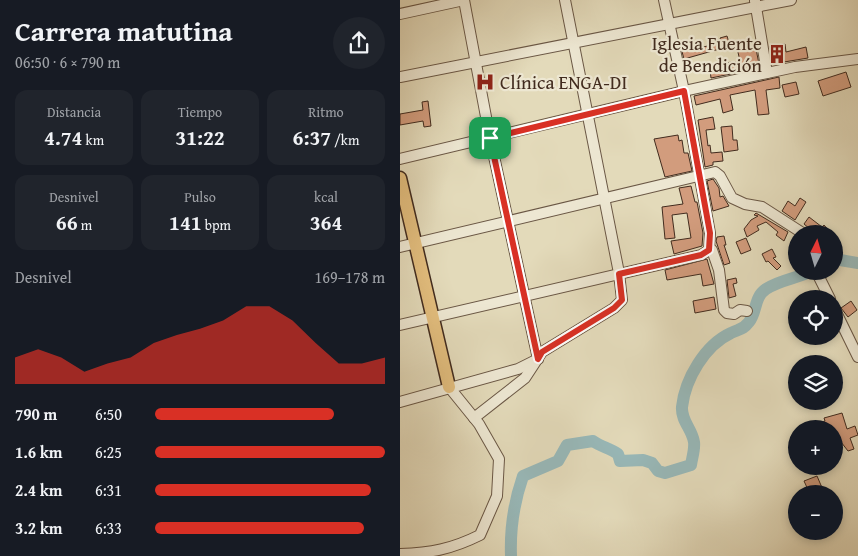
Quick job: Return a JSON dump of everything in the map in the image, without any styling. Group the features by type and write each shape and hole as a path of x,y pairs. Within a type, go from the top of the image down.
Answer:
{"main road":[{"path":"400,178 449,388"}],"street":[{"path":"400,14 464,0 490,138 538,359"},
{"path":"474,418 524,378 542,352 614,308 622,300 619,274 565,0"},
{"path":"664,0 684,91 710,233 709,250"},
{"path":"400,77 669,24 755,3 791,0"},
{"path":"755,3 767,73"},
{"path":"400,159 684,91 767,73 858,58"},
{"path":"400,247 717,172 732,198 744,204 762,207 790,225"},
{"path":"400,325 701,255 709,250"},
{"path":"709,250 712,250 719,270 724,310 727,313 734,314 740,310 747,311"},
{"path":"843,327 858,358"},
{"path":"400,402 518,369 538,359"},
{"path":"400,554 429,553 456,547 480,535 497,496 499,459 474,418 449,388"}],"building":[{"path":"727,36 730,46 684,59 681,48 693,45 694,49 721,43 720,38"},
{"path":"785,44 786,52 806,47 808,58 772,64 770,46"},
{"path":"746,46 747,51 756,49 759,64 750,66 750,70 711,78 710,70 725,68 725,63 740,61 737,48"},
{"path":"846,72 851,87 823,96 818,81"},
{"path":"779,77 780,88 766,90 769,114 758,115 755,90 730,95 733,110 723,113 720,99 696,105 694,96"},
{"path":"796,82 799,94 785,97 782,85"},
{"path":"428,101 431,126 424,127 423,121 400,125 400,114 423,110 422,102"},
{"path":"713,117 715,129 706,130 708,146 710,145 711,153 722,152 723,161 713,162 713,165 705,167 698,120"},
{"path":"732,126 733,140 737,140 738,150 724,152 721,127"},
{"path":"678,135 679,141 682,140 684,153 688,153 692,171 665,177 654,139"},
{"path":"713,179 719,188 720,197 723,196 729,206 713,211 707,181"},
{"path":"691,186 695,202 697,202 703,233 702,246 674,254 671,241 691,238 687,213 672,215 675,238 665,239 662,207 683,204 679,188"},
{"path":"800,198 806,202 795,220 782,211 788,201 795,206"},
{"path":"756,213 788,232 784,241 776,235 778,232 766,222 757,226 759,230 747,237 744,229 751,220 758,216 754,215"},
{"path":"809,217 819,225 805,225 804,224"},
{"path":"724,236 726,245 724,245 730,263 724,265 716,241 717,237"},
{"path":"746,238 751,250 741,254 736,242"},
{"path":"772,249 776,257 773,258 781,266 777,270 768,261 766,262 762,254"},
{"path":"707,259 714,284 703,286 701,274 667,280 665,270"},
{"path":"736,278 737,283 733,284 736,296 729,298 727,280"},
{"path":"714,297 716,309 695,313 693,301"},
{"path":"851,301 857,310 848,317 843,311 843,307"},
{"path":"842,413 847,429 855,426 858,435 850,438 854,449 848,451 843,445 843,420 825,420 824,418"},
{"path":"817,476 821,485 806,485 804,481"}],"waterway":[{"path":"843,260 858,263"},
{"path":"511,556 513,516 523,476 558,461 567,445 593,441 618,454 620,461 643,460 652,463 658,471 665,473 691,465 694,442 683,417 682,407 687,385 692,374 705,354 713,346 722,338 747,325 752,318 757,300 762,292 777,283 788,280"}],"place":[{"name":"Iglesia Fuente de Bendición","path":"777,54"},
{"name":"Clínica ENGA-DI","path":"485,82"}],"route":[{"path":"684,91 710,233 709,250 701,255 619,274 622,300 614,308 542,352 538,359 490,138 684,91"}]}
